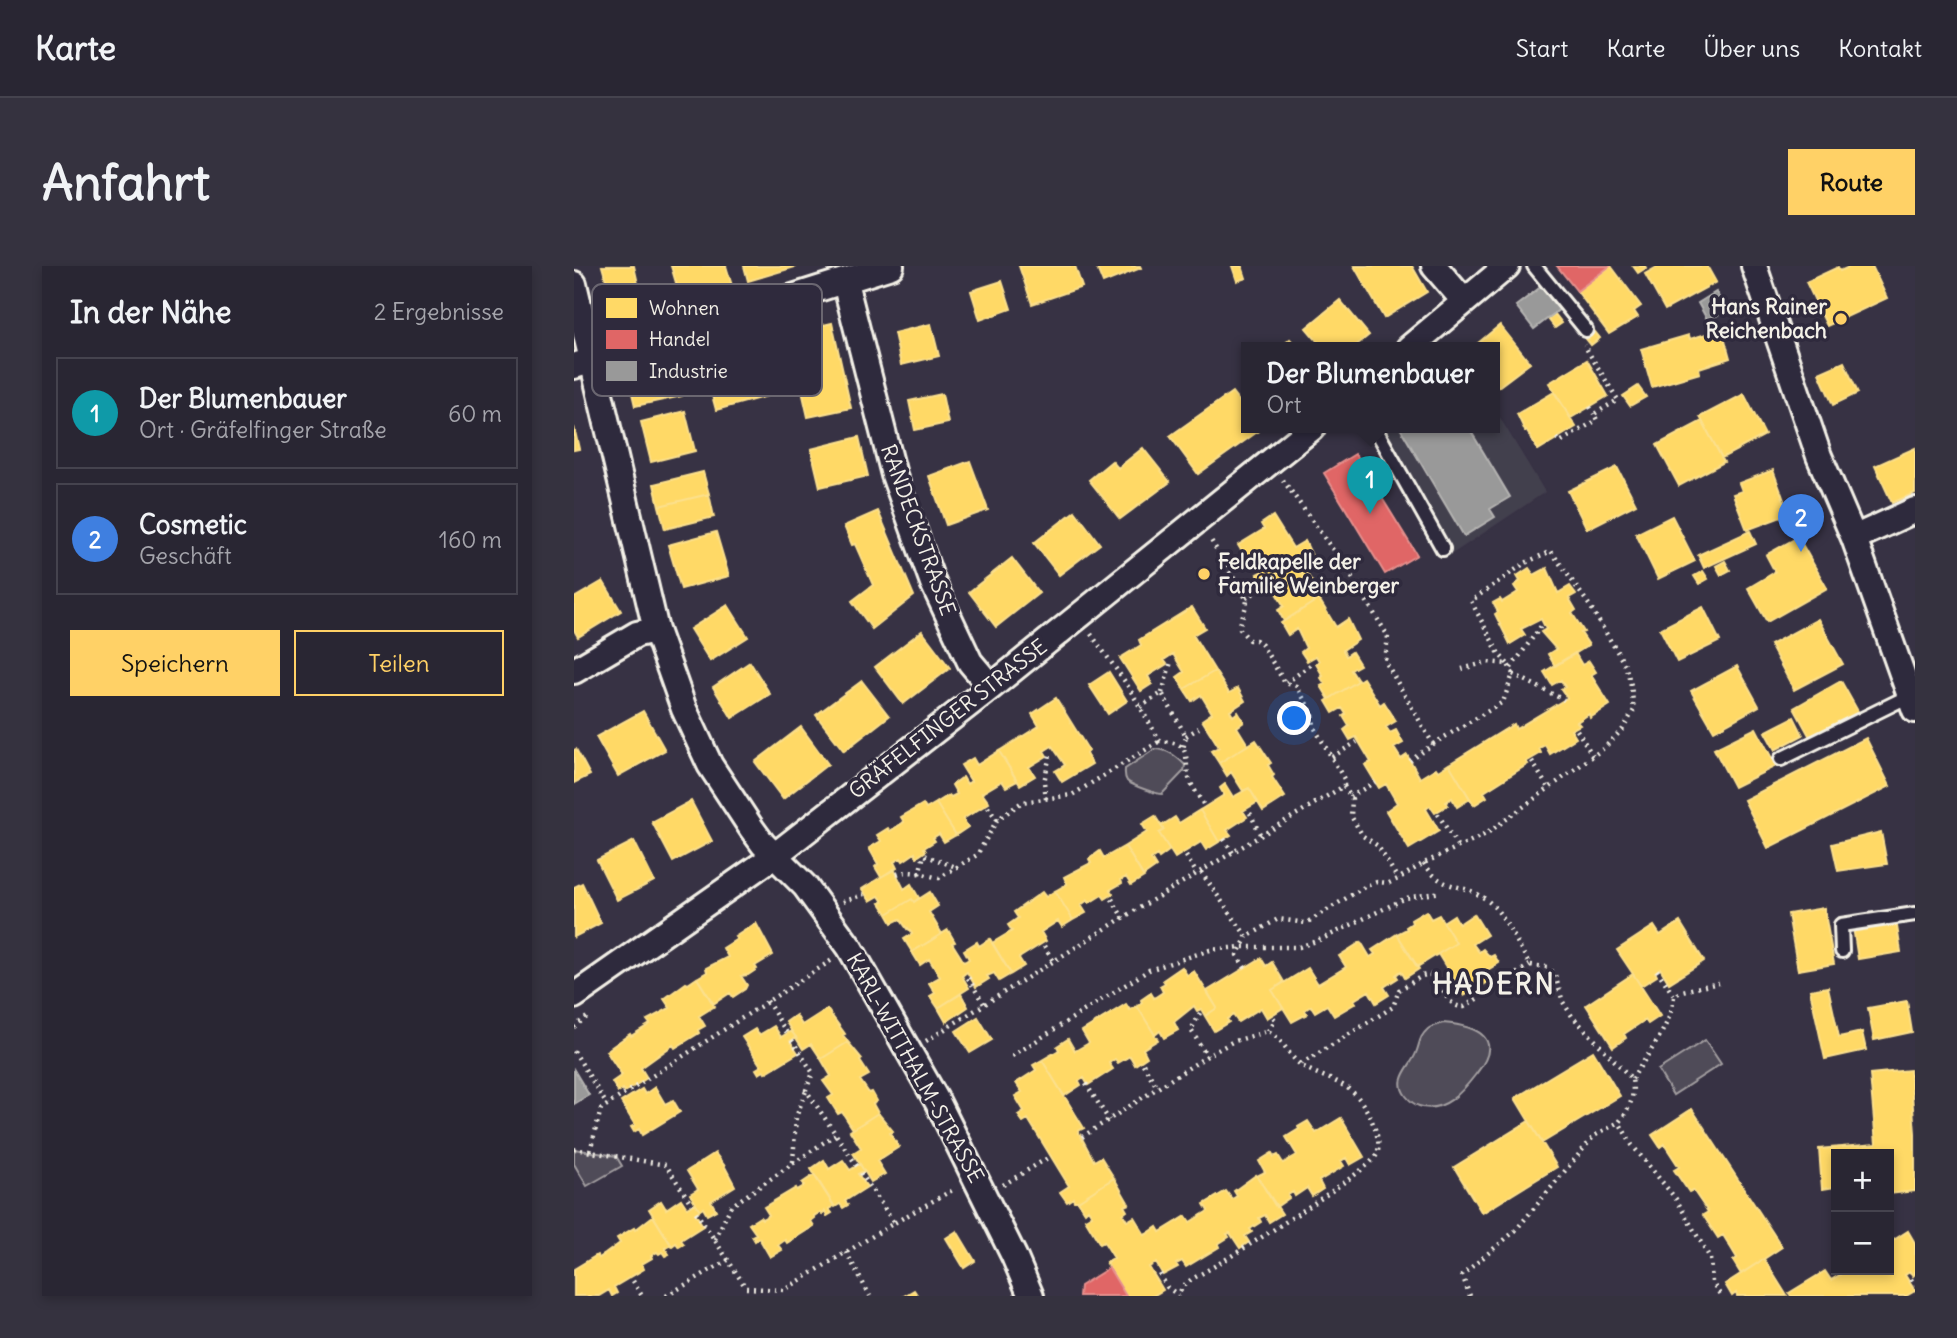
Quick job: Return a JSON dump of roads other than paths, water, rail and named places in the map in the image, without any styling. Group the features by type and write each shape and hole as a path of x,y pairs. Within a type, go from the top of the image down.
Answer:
{"street":[{"path":"822,289 891,266"},
{"path":"1434,266 1464,301"},
{"path":"1416,342 1507,266"},
{"path":"1754,266 1819,456 1854,538 1913,702"},
{"name":"RANDECKSTRASSE","path":"845,282 898,487 944,606 970,662 991,687"},
{"name":"KARL-WITTHALM-STRASSE","path":"574,284 584,363 592,393"},
{"name":"KARL-WITTHALM-STRASSE","path":"593,396 656,631 684,709 710,765 751,829 805,886 850,948 910,1052 980,1187 1031,1296"},
{"name":"GRÄFELFINGER STRASSE","path":"574,996 774,856 991,687 1197,518 1306,433"},
{"path":"1854,538 1915,510"},
{"path":"574,671 637,634 656,631"}],"lane":[{"path":"1534,266 1585,329"},
{"path":"1377,433 1443,549"},
{"path":"1782,759 1913,702"},
{"path":"1842,951 1841,925 1915,914"}],"place":[{"name":"Hans Rainer Reichenbach","path":"1841,319"},
{"name":"Der Blumenbauer","path":"1370,514"},
{"name":"Cosmetic","path":"1801,552"},
{"name":"Feldkapelle der Familie Weinberger","path":"1204,574"}],"district":[{"name":"HADERN","path":"1494,984"}]}
